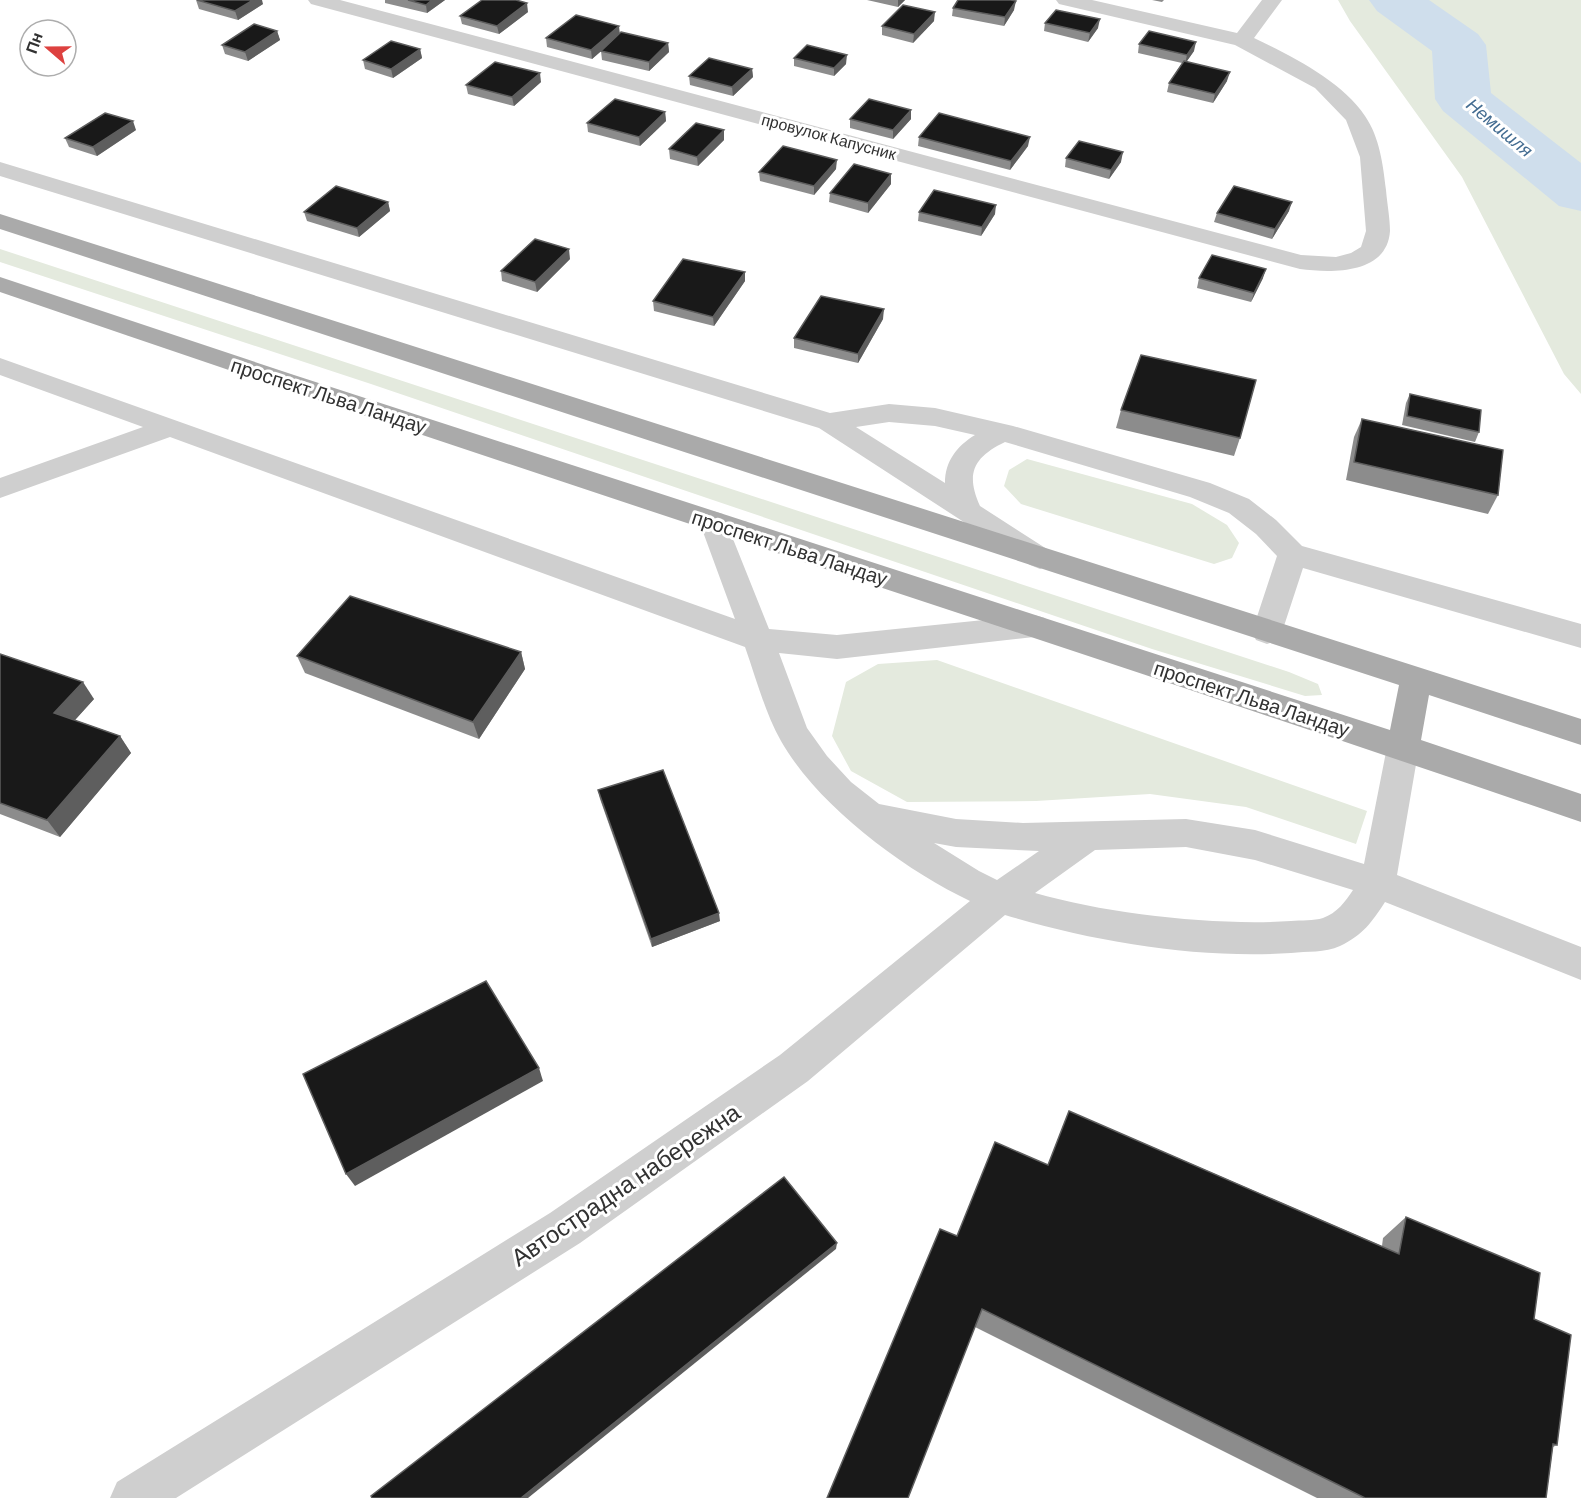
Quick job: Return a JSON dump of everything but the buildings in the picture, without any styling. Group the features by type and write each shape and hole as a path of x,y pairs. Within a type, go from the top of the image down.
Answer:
{"main road":[{"path":"0,221 1581,732"},
{"name":"проспект Льва Ландау","path":"0,285 1403,747 1581,808"},
{"path":"1403,747 1416,679"}],"street":[{"name":"провулок Капусник","path":"318,0 1300,262 1341,264 1358,260 1371,252 1377,243 1371,157 1356,118 1322,84 1273,54 1242,40"},
{"path":"1066,0 1242,40 1272,0"},
{"path":"0,169 675,373 829,423 1040,558"},
{"path":"0,366 759,640 837,646 1034,626"},
{"path":"829,423 889,413 935,417 1003,432 1200,490 1239,506 1266,527 1292,554 1581,636"},
{"path":"0,488 171,427"},
{"path":"969,513 960,495 959,466 965,454 981,442 1003,432"},
{"path":"713,521 793,733 815,765 839,792 932,862 1000,898 1057,915 1146,930 1255,939 1328,934 1355,917 1378,882 1403,747"},
{"path":"1267,632 1292,554"},
{"path":"871,817 956,833 1023,837 1186,833 1255,845 1378,882 1581,964"},
{"name":"Автострадна набережна","path":"133,1498 565,1228 794,1068 1000,898 1089,834"}],"shaded area":[{"path":"1338,0 1581,0 1581,394 1564,374 1462,177 1350,21"},
{"path":"0,249 1289,672 1318,684 1322,695 1305,696 1152,649 371,384 0,262"},
{"path":"1027,459 1192,504 1227,525 1239,543 1232,558 1214,564 1021,504 1004,486 1009,470"},
{"path":"937,660 1367,811 1356,844 1246,807 1150,794 1036,801 907,802 851,771 832,736 846,682 878,664"}],"waterway":[{"name":"Немишля","path":"1395,0 1459,45 1463,99 1581,193"}]}
